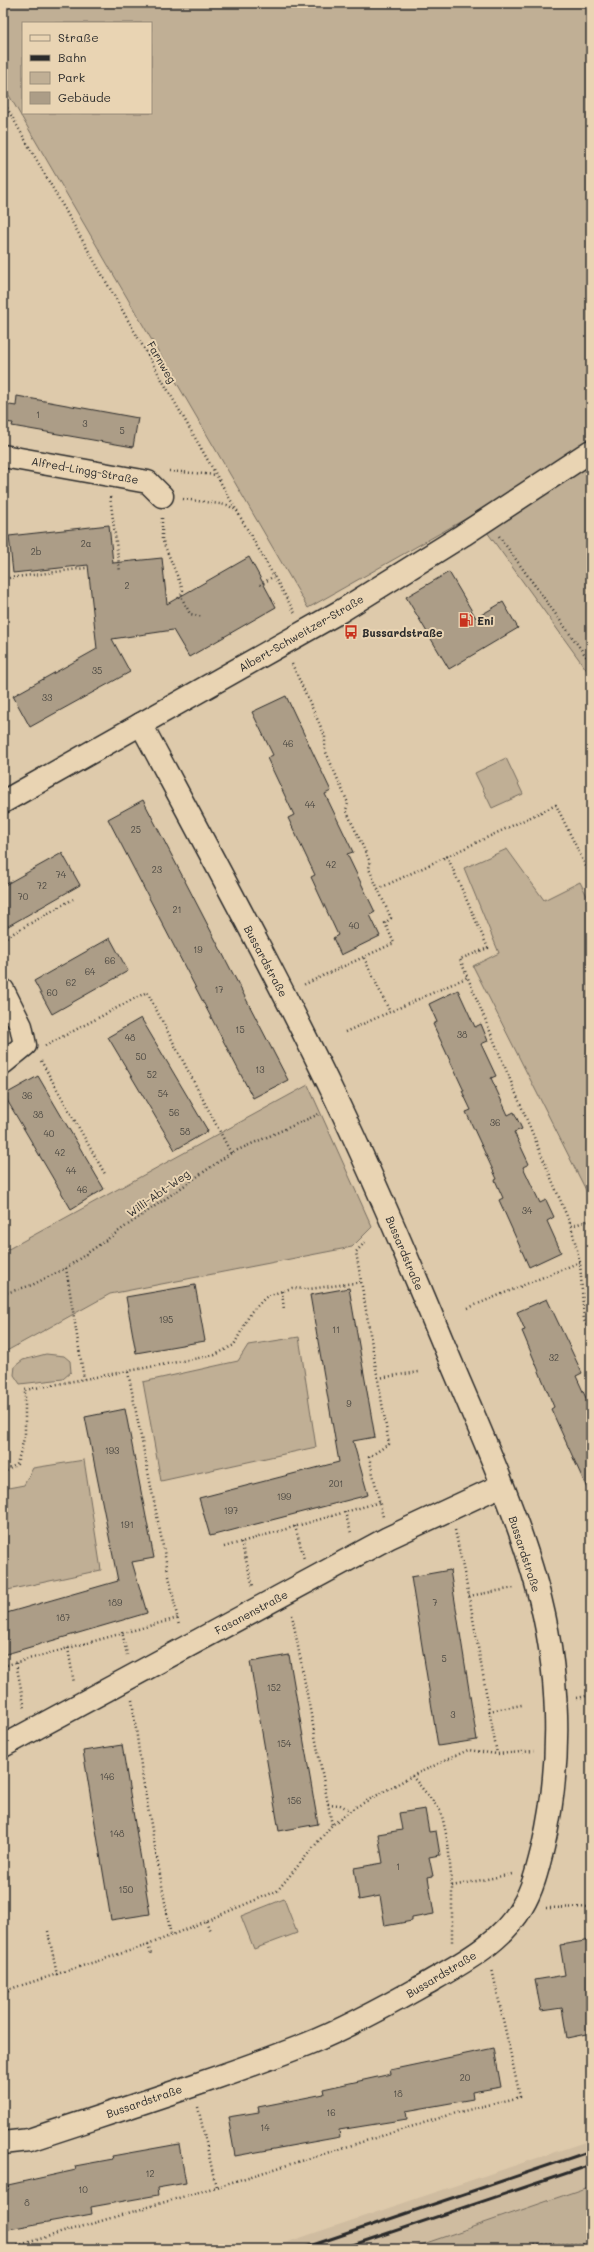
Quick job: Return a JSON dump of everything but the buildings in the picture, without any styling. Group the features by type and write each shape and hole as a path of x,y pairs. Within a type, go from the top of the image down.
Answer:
{"street":[{"name":"Albert-Schweitzer-Straße","path":"3,802 305,631 486,520 591,451"},
{"name":"Alfred-Lingg-Straße","path":"3,456 107,474 155,489"},
{"name":"Bussardstraße","path":"3,2143 29,2140 193,2085 309,2043 379,2010 454,1968 487,1945 503,1931 522,1908 538,1868 552,1809 556,1750 556,1701 548,1641 537,1584 502,1485 389,1215 339,1105 283,993 141,724"},
{"path":"3,990 21,1026 25,1045 3,1063"},
{"name":"Fasanenstraße","path":"3,1746 388,1538 502,1485"}],"path":[{"name":"Farnweg","path":"3,101 218,475 305,631"},
{"path":"203,617 190,614 181,596 183,590 162,539 155,489 170,470 218,475"},
{"path":"107,474 120,572"},
{"path":"155,489 227,505 238,511"},
{"path":"486,520 591,663"},
{"path":"9,578 86,568"},
{"path":"260,585 274,576"},
{"path":"297,674 325,736 325,750 348,802 346,810 370,862 369,869 391,918 385,923 394,943 300,986"},
{"path":"378,889 556,805 591,875"},
{"path":"447,856 488,948 460,959 571,1226 580,1262 584,1320 591,1334"},
{"path":"3,939 73,899"},
{"path":"364,958 390,1012"},
{"path":"345,1032 468,978"},
{"path":"25,1045 48,1046 146,992 231,1154"},
{"path":"25,1045 40,1059 105,1174"},
{"name":"Willi-Abt-Weg","path":"3,1294 32,1285 66,1268 231,1154 323,1112"},
{"path":"571,1226 591,1220"},
{"path":"364,1242 356,1252 389,1444 369,1457 388,1538"},
{"path":"468,1308 580,1262"},
{"path":"66,1268 84,1379"},
{"path":"3,1473 17,1464 26,1435 25,1390 215,1355 234,1345 251,1312 267,1296 292,1288 309,1289 362,1282"},
{"path":"282,1291 284,1310"},
{"path":"128,1372 184,1649"},
{"path":"378,1378 419,1372"},
{"path":"224,1547 380,1502"},
{"path":"450,1508 469,1596 497,1754"},
{"path":"295,1526 310,1581"},
{"path":"241,1542 259,1608"},
{"path":"469,1596 504,1590"},
{"path":"288,1593 332,1825"},
{"path":"3,1666 178,1618"},
{"path":"68,1648 78,1705"},
{"path":"16,1663 29,1732"},
{"path":"128,1678 143,1780 171,1936"},
{"path":"489,1711 522,1705"},
{"path":"3,1998 10,1989 148,1945 277,1890 332,1825 351,1810 412,1776 468,1750 497,1754 524,1752"},
{"path":"412,1776 441,1811 448,1844 452,1886 452,1948"},
{"path":"328,1804 340,1805 351,1810"},
{"path":"452,1886 508,1874"},
{"path":"546,1908 591,1907"},
{"path":"206,1921 210,1931"},
{"path":"48,1931 57,1975"},
{"path":"148,1945 151,1954"},
{"path":"6,2249 216,2187 456,2113 520,2097 487,1945"},
{"path":"193,2085 216,2187"},
{"path":"515,2249 534,2245 591,2244"}],"shaded area":[{"path":"591,2140 591,2186 409,2249 267,2249"}],"green space":[{"path":"3,3 591,3 591,676 474,514 308,608 3,85"},
{"path":"506,758 523,794 492,808 475,773"},
{"path":"507,849 544,900 580,882 591,904 591,1200 473,966 499,953 464,868"},
{"path":"308,1085 372,1227 352,1247 110,1294 3,1353 3,1252"},
{"path":"299,1337 316,1447 161,1481 143,1382 238,1361 248,1345"},
{"path":"46,1354 64,1356 70,1361 71,1372 63,1379 20,1384 14,1375 15,1366 23,1360"},
{"path":"84,1460 101,1570 3,1591 3,1489 24,1485 33,1468"},
{"path":"284,1899 297,1933 254,1949 241,1916"},
{"path":"591,2186 591,2249 409,2249"}],"railway":[{"path":"301,2249 591,2151"},
{"path":"341,2249 591,2165"}],"place":[{"name":"Eni","path":"466,620"},
{"name":"Bussardstraße","path":"351,632"}]}
